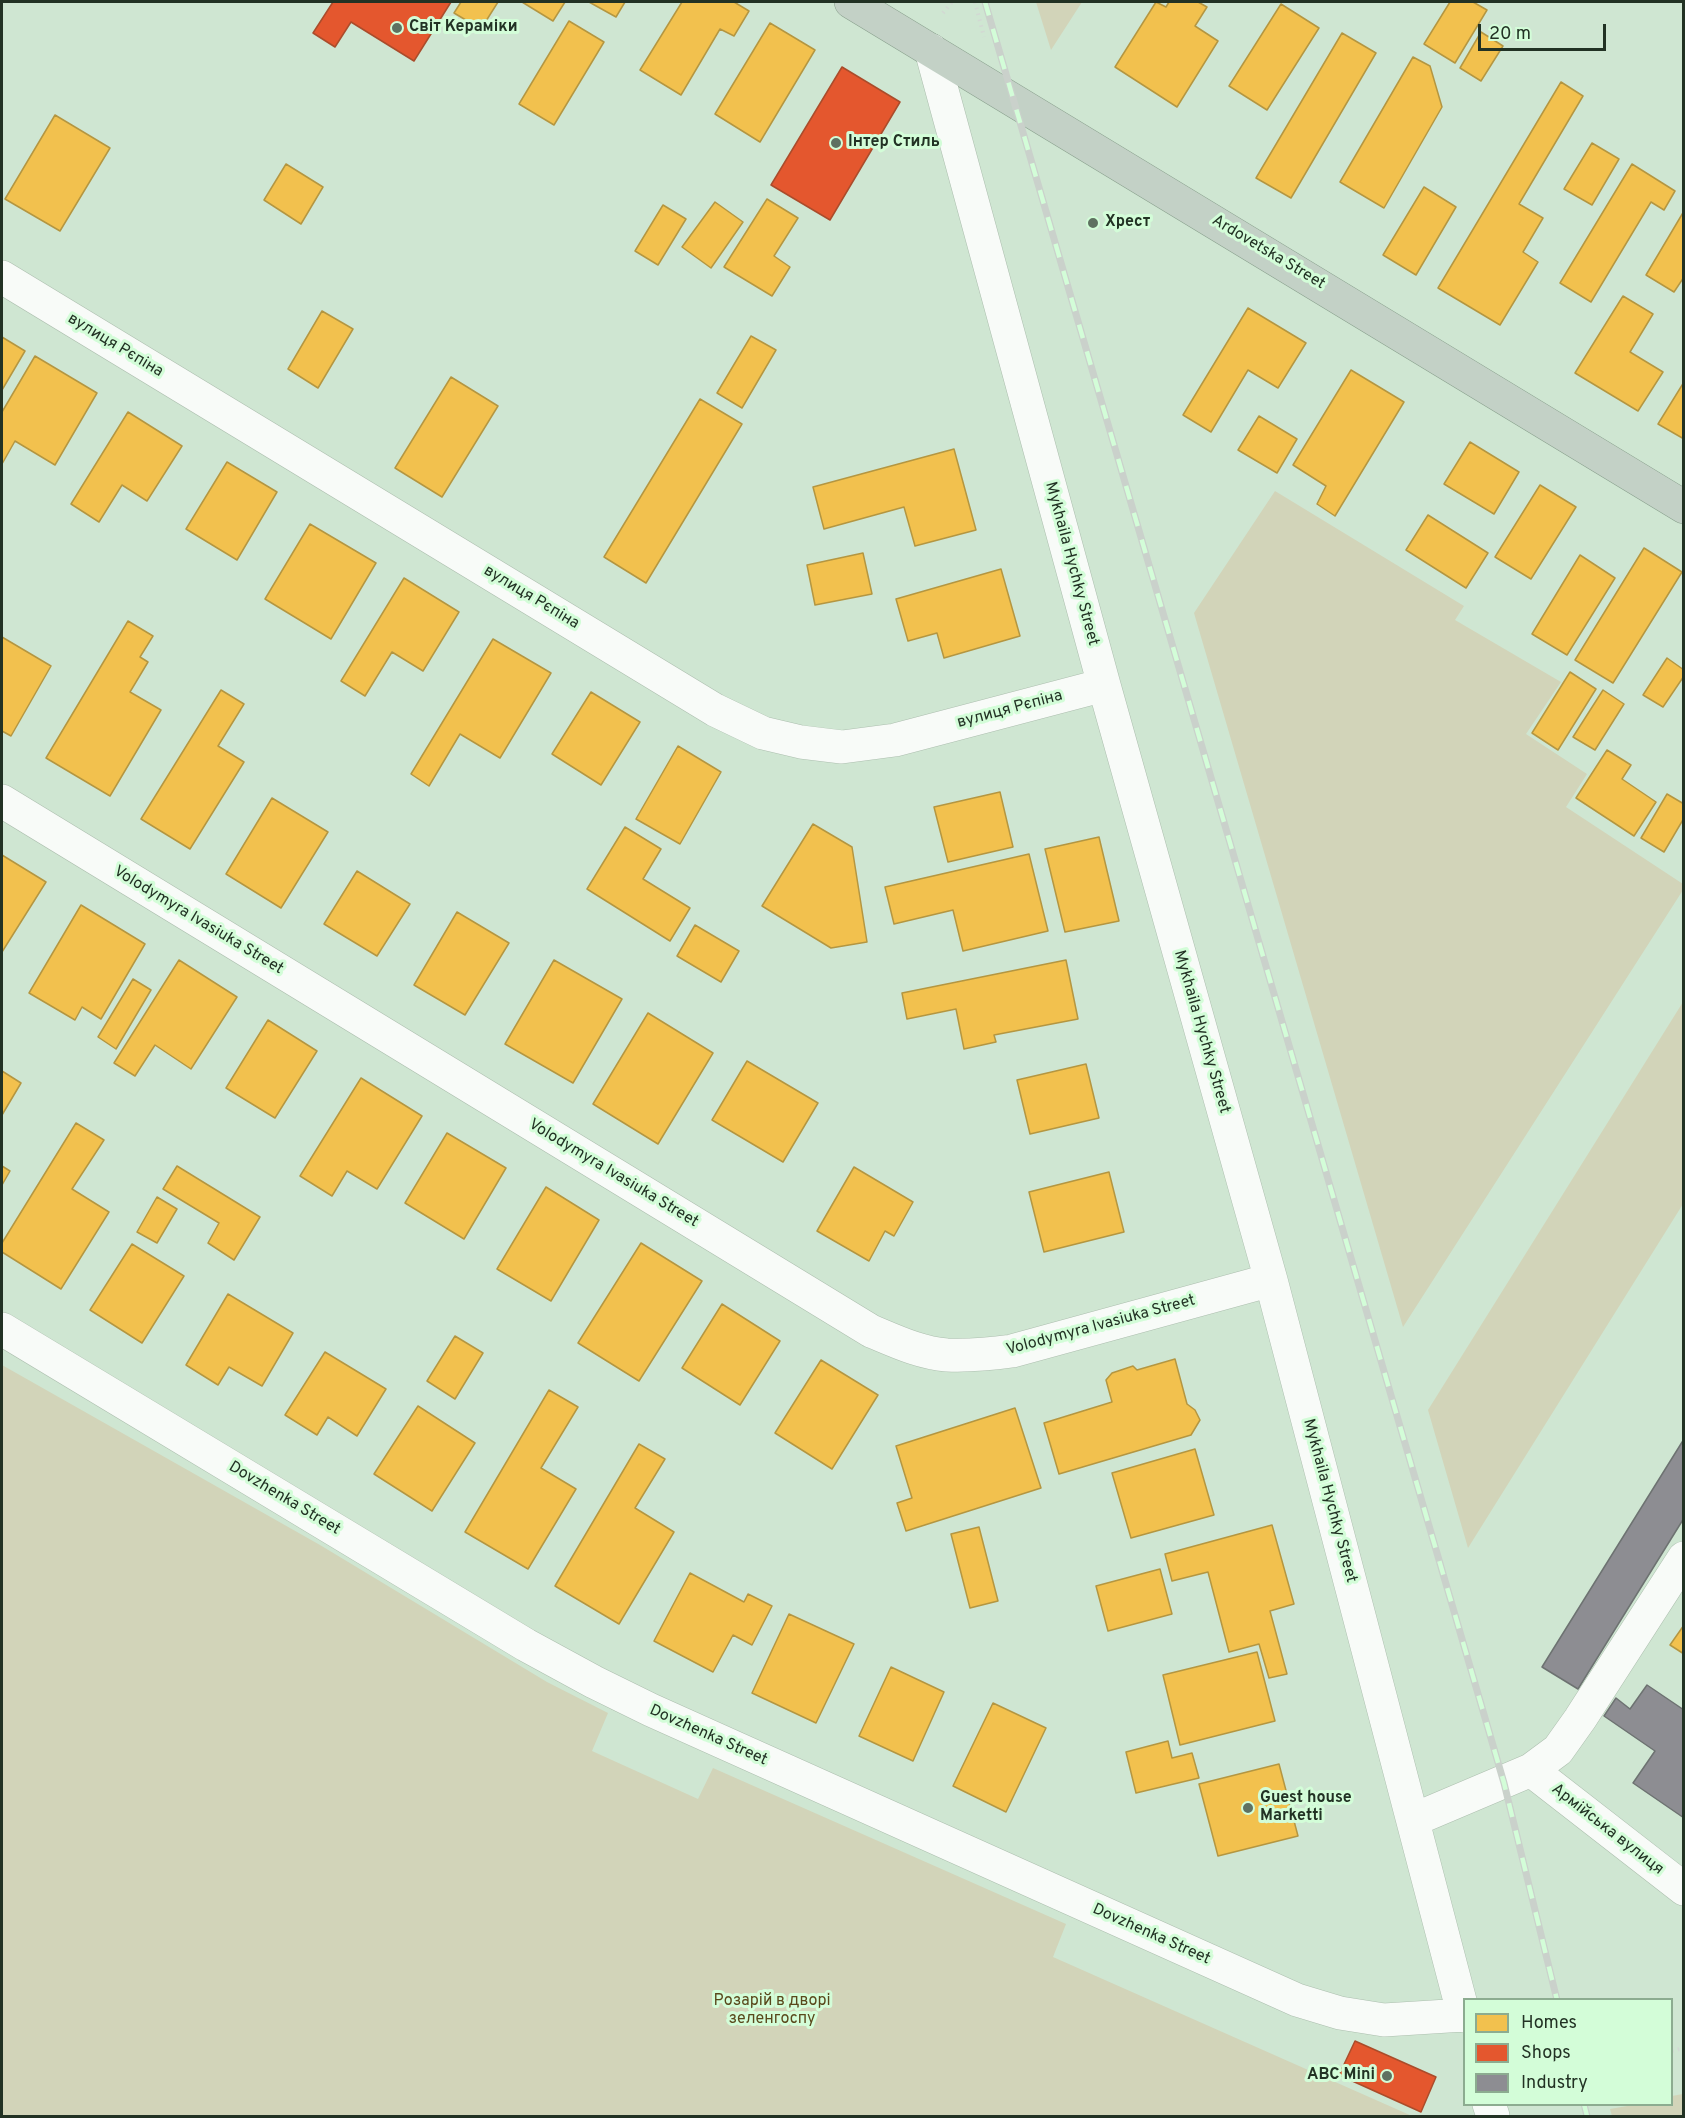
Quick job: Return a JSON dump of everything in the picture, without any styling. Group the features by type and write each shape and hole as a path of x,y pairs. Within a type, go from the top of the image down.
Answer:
{"highway":[{"name":"Ardovetska Street","path":"851,2 1683,507"}],"street":[{"name":"Mykhaila Hychky Street","path":"931,50 1104,686 1271,1280 1463,2011"},
{"name":"вулиця Рєпіна","path":"2,277 715,710 763,733 801,742 842,747 894,741 1104,686"},
{"name":"Volodymyra Ivasiuka Street","path":"2,801 871,1331 909,1347 944,1355 977,1355 1012,1351 1271,1280"},
{"name":"Dovzhenka Street","path":"2,1329 526,1646 651,1710 1297,2000 1340,2013 1384,2020 1463,2015"},
{"path":"1413,1820 1531,1770 1558,1750 1683,1558"},
{"name":"Армійська вулиця","path":"1531,1770 1683,1889"}],"green space":[{"path":"1036,2 1082,2 1051,50"},
{"path":"1275,491 1464,606 1455,620 1561,682 1526,734 1587,774 1566,807 1683,884 1683,890 1403,1327 1194,613"},
{"path":"1683,1002 1683,1204 1468,1548 1428,1410"},
{"name":"Розарій в дворі зеленгоспу","path":"2,1365 320,1545 547,1682 608,1713 592,1751 698,1799 713,1768 1066,1924 1053,1957 1412,2116 2,2116"},
{"path":"1683,2094 1683,2116 1612,2116 1610,2109 1627,2106 1673,2106 1673,2096"}],"building: Homes":[{"path":"461,2 498,2 481,29 454,13"},
{"path":"522,2 565,2 553,21"},
{"path":"589,2 625,2 616,17"},
{"path":"682,2 734,2 749,11 734,36 720,29 681,95 640,70"},
{"path":"1156,2 1166,7 1169,2 1198,2 1207,7 1195,26 1218,41 1177,107 1115,67"},
{"path":"1450,2 1473,2 1487,10 1455,63 1424,44"},
{"path":"1281,4 1319,28 1267,110 1229,86"},
{"path":"569,21 604,42 554,125 519,104"},
{"path":"770,23 815,50 760,142 715,114"},
{"path":"1481,32 1503,46 1481,81 1460,68"},
{"path":"1342,33 1376,53 1291,198 1256,178"},
{"path":"1413,57 1430,66 1442,107 1384,208 1340,182"},
{"path":"1561,82 1583,96 1519,204 1543,218 1523,252 1538,262 1500,325 1438,288"},
{"path":"55,115 110,148 60,231 5,199"},
{"path":"1592,143 1619,159 1592,205 1564,189"},
{"path":"286,164 323,187 301,224 264,200"},
{"path":"1632,164 1675,191 1664,210 1651,202 1591,302 1560,283"},
{"path":"1424,187 1456,207 1416,275 1383,255"},
{"path":"767,199 798,218 774,256 790,267 772,296 724,267"},
{"path":"715,202 743,222 711,268 682,247"},
{"path":"663,205 686,219 658,265 635,251"},
{"path":"1684,211 1684,277 1674,292 1646,275"},
{"path":"1623,296 1653,314 1630,352 1663,372 1638,411 1575,373"},
{"path":"1248,308 1306,343 1278,388 1248,370 1211,432 1183,415"},
{"path":"322,311 353,329 318,388 288,369"},
{"path":"751,336 776,350 742,408 717,393"},
{"path":"2,337 25,351 2,390"},
{"path":"35,356 97,393 55,465 15,441 2,464 2,412"},
{"path":"1351,370 1404,402 1335,516 1317,504 1326,486 1293,465"},
{"path":"451,377 498,406 442,497 395,468"},
{"path":"1684,382 1684,439 1658,424"},
{"path":"700,399 742,424 646,583 604,557"},
{"path":"128,412 182,446 147,501 122,485 99,522 71,504"},
{"path":"1259,416 1297,439 1277,473 1238,450"},
{"path":"1470,442 1519,472 1494,514 1444,484"},
{"path":"954,449 976,530 915,546 904,507 824,529 813,487"},
{"path":"227,462 277,492 237,560 186,529"},
{"path":"1540,485 1576,507 1531,579 1495,557"},
{"path":"1428,515 1488,553 1466,588 1406,550"},
{"path":"310,524 376,563 331,639 265,599"},
{"path":"1644,548 1682,572 1613,683 1575,660"},
{"path":"863,553 872,594 815,605 807,565"},
{"path":"1580,555 1615,578 1567,655 1532,634"},
{"path":"1001,569 1020,636 944,658 937,633 908,641 896,599"},
{"path":"404,578 459,612 423,671 392,652 365,696 341,681"},
{"path":"128,621 153,636 140,657 148,662 130,692 161,710 110,796 46,758"},
{"path":"2,637 51,666 11,736 2,731"},
{"path":"493,639 551,673 500,758 460,734 429,786 411,774"},
{"path":"1667,658 1684,670 1684,676 1663,707 1643,695"},
{"path":"1570,672 1596,689 1558,750 1532,733"},
{"path":"221,690 244,704 218,746 244,762 190,849 141,819"},
{"path":"1603,690 1624,704 1595,750 1573,737"},
{"path":"591,692 640,722 601,785 552,754"},
{"path":"678,746 721,772 680,844 636,819"},
{"path":"1607,750 1631,765 1622,779 1656,802 1634,836 1576,798"},
{"path":"1000,792 1013,847 948,862 934,807"},
{"path":"1667,794 1684,804 1684,818 1664,852 1641,838"},
{"path":"272,798 328,832 281,908 226,874"},
{"path":"813,824 852,847 867,942 831,948 762,906"},
{"path":"625,827 661,849 643,879 690,908 670,941 587,889"},
{"path":"1099,837 1119,921 1065,932 1045,849"},
{"path":"1029,854 1048,931 963,951 953,910 894,924 885,887"},
{"path":"2,855 46,882 2,952"},
{"path":"357,871 410,904 377,956 324,924"},
{"path":"81,905 145,944 101,1019 82,1007 75,1020 29,993"},
{"path":"457,912 509,943 465,1015 414,985"},
{"path":"695,925 739,951 721,982 677,956"},
{"path":"179,960 237,997 191,1069 155,1045 135,1076 114,1063"},
{"path":"554,960 622,999 573,1083 505,1044"},
{"path":"1066,960 1078,1019 994,1035 996,1042 964,1049 956,1009 907,1019 902,993"},
{"path":"133,979 151,990 116,1049 98,1037"},
{"path":"648,1013 713,1053 658,1144 593,1104"},
{"path":"268,1020 317,1051 275,1118 226,1088"},
{"path":"747,1061 818,1103 783,1162 712,1120"},
{"path":"1086,1064 1099,1118 1030,1134 1017,1080"},
{"path":"2,1071 21,1083 2,1115"},
{"path":"361,1078 422,1116 377,1189 347,1171 332,1196 300,1176"},
{"path":"76,1123 104,1140 72,1189 109,1212 61,1289 2,1252 2,1243"},
{"path":"447,1133 506,1168 464,1239 405,1203"},
{"path":"2,1166 10,1171 2,1185"},
{"path":"177,1166 260,1217 234,1260 208,1243 219,1223 163,1189"},
{"path":"854,1167 913,1202 894,1236 885,1231 869,1261 817,1231"},
{"path":"1109,1172 1124,1232 1044,1252 1029,1192"},
{"path":"546,1187 599,1220 551,1301 497,1269"},
{"path":"157,1197 177,1209 157,1243 137,1232"},
{"path":"641,1243 702,1281 639,1381 578,1343"},
{"path":"132,1244 184,1276 142,1343 90,1310"},
{"path":"228,1294 293,1333 262,1386 229,1367 218,1385 186,1365"},
{"path":"722,1304 780,1341 740,1405 682,1368"},
{"path":"455,1336 483,1353 455,1399 427,1381"},
{"path":"325,1352 386,1389 357,1436 328,1417 317,1435 285,1415"},
{"path":"1175,1359 1187,1404 1195,1410 1200,1420 1191,1435 1059,1474 1044,1423 1112,1402 1106,1380 1112,1373 1133,1366 1137,1370"},
{"path":"821,1360 878,1395 832,1469 775,1433"},
{"path":"549,1390 578,1407 541,1468 576,1489 528,1569 465,1532"},
{"path":"418,1406 475,1443 432,1511 374,1474"},
{"path":"1015,1408 1041,1488 906,1531 897,1503 912,1498 896,1446"},
{"path":"639,1444 665,1459 635,1508 674,1532 619,1624 555,1586"},
{"path":"1195,1449 1214,1515 1131,1538 1112,1473"},
{"path":"1272,1525 1294,1604 1270,1611 1287,1674 1269,1678 1259,1644 1229,1652 1208,1572 1172,1581 1165,1554"},
{"path":"979,1527 998,1601 970,1608 951,1534"},
{"path":"1160,1569 1172,1614 1108,1631 1096,1586"},
{"path":"690,1573 744,1602 748,1594 772,1606 752,1645 733,1635 713,1672 654,1641"},
{"path":"789,1614 854,1644 816,1723 752,1693"},
{"path":"1684,1625 1684,1654 1670,1645"},
{"path":"1257,1652 1275,1721 1180,1745 1163,1675"},
{"path":"891,1667 944,1692 913,1761 859,1736"},
{"path":"993,1703 1046,1728 1006,1812 953,1786"},
{"path":"1168,1741 1172,1758 1192,1753 1199,1778 1136,1793 1126,1752"},
{"name":"Guest house Marketti","path":"1279,1764 1298,1836 1218,1856 1199,1784"}],"building: Shops":[{"name":"Світ Кераміки","path":"333,2 451,2 414,61 351,22 335,47 313,33"},
{"name":"Інтер Стиль","path":"842,67 900,102 830,220 771,185"},
{"name":"ABC Mini","path":"1355,2041 1436,2077 1421,2112 1339,2075"}],"building: Industry":[{"path":"1684,1439 1684,1518 1578,1689 1542,1667"},
{"path":"1647,1685 1684,1710 1684,1818 1633,1783 1655,1751 1604,1716 1616,1698 1630,1709"}],"railway":[{"path":"985,2 1504,1783 1557,1998"},
{"path":"1584,2106 1587,2116"}],"place":[{"name":"Світ Кераміки","path":"397,28"},
{"name":"Інтер Стиль","path":"836,143"},
{"name":"Хрест","path":"1093,223"},
{"name":"Guest house Marketti","path":"1248,1808"},
{"name":"ABC Mini","path":"1387,2076"}]}
